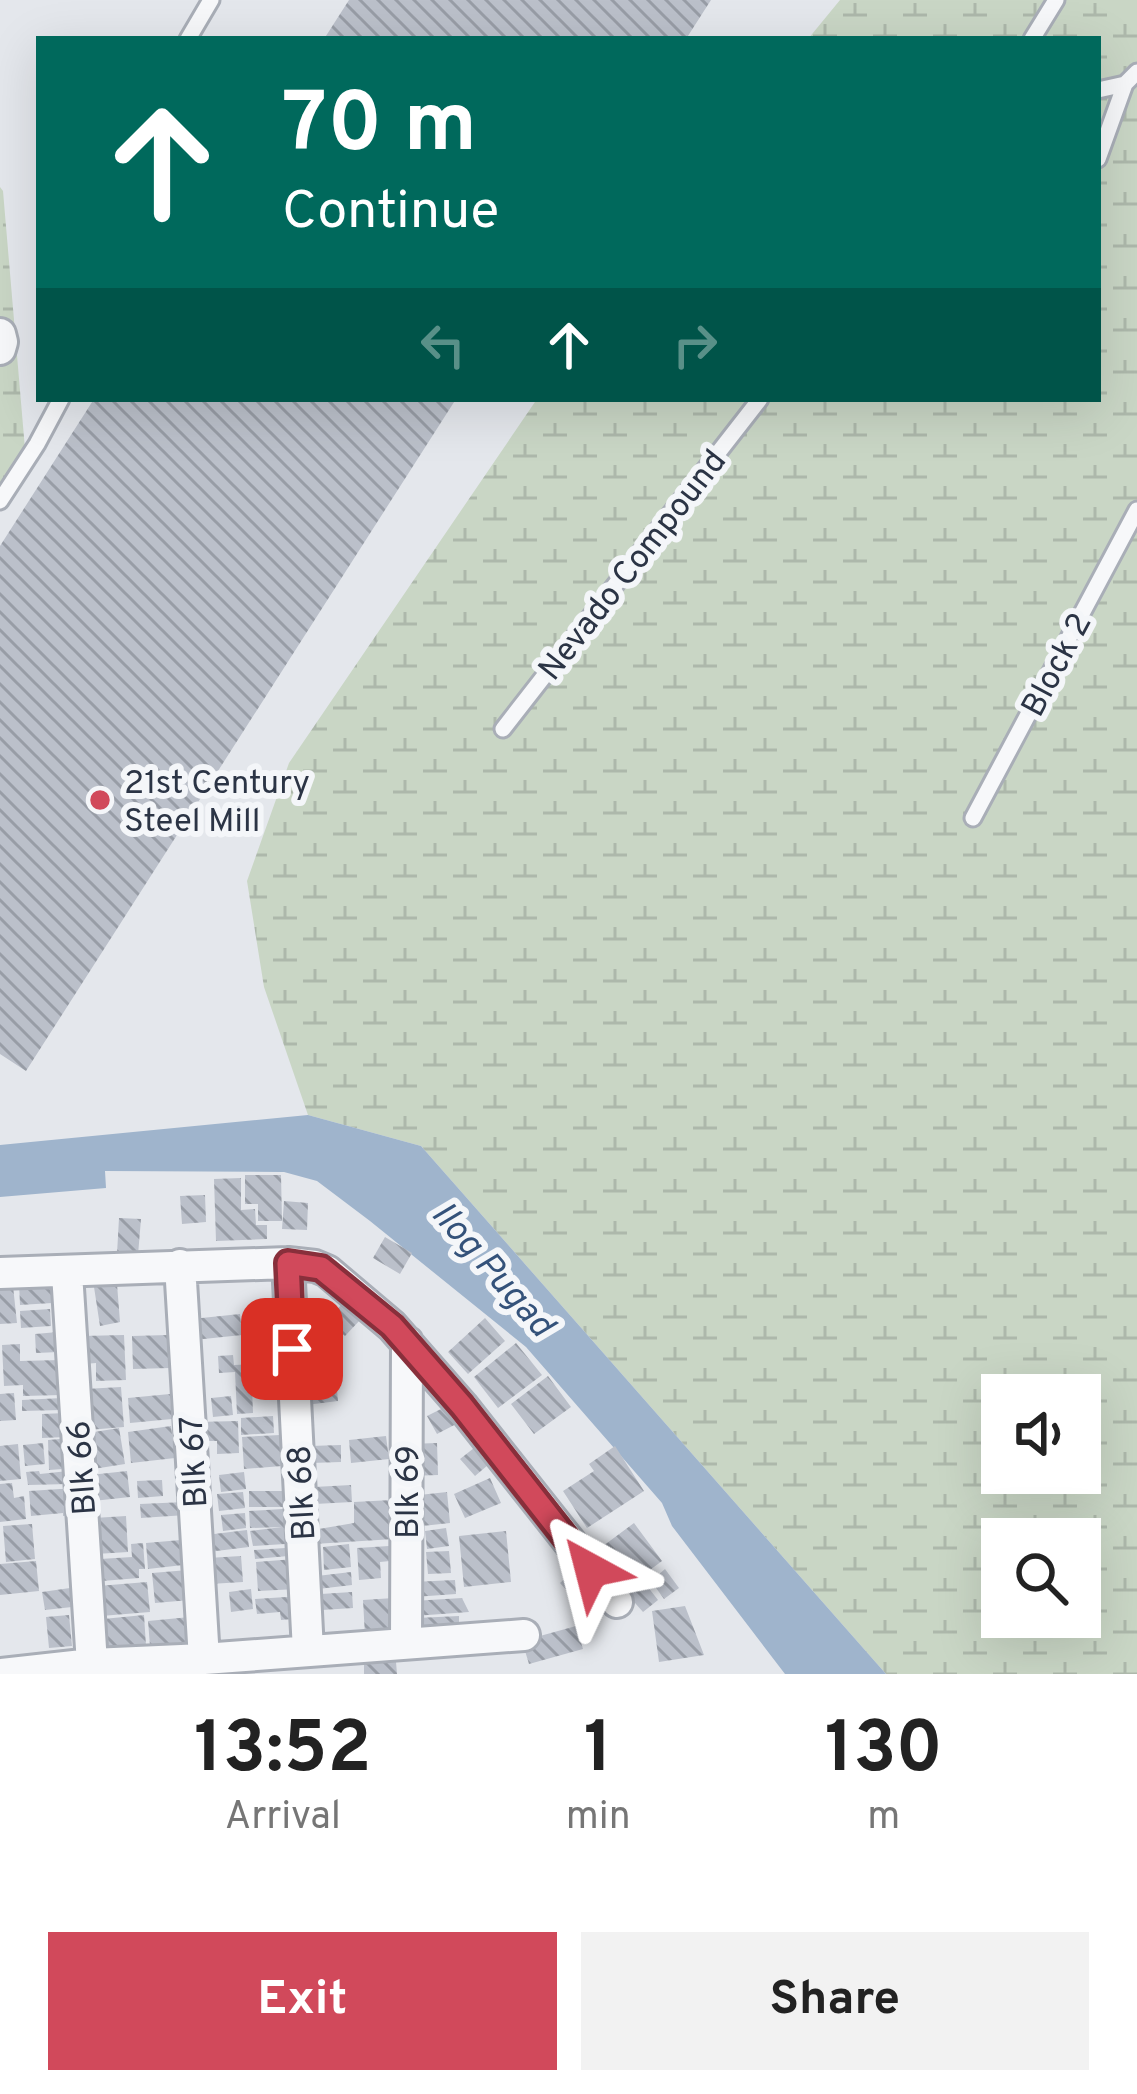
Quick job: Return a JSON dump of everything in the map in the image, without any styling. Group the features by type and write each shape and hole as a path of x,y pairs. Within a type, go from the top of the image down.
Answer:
{"street":[{"path":"0,334 0,349"},
{"path":"0,1274 288,1263 327,1271 406,1342 617,1602"},
{"name":"Blk 68","path":"288,1263 308,1651"},
{"name":"Blk 67","path":"180,1265 204,1658"},
{"name":"Blk 66","path":"67,1273 92,1664"},
{"name":"Blk 69","path":"406,1342 406,1642"},
{"path":"2,1674 524,1634"}],"lane":[{"path":"190,36 211,0"},
{"path":"1035,36 1056,0"},
{"path":"1101,89 1131,78"},
{"path":"1101,152 1131,78"},
{"path":"0,501 60,402"},
{"name":"Nevado Compound","path":"502,729 758,402"},
{"name":"Block 2","path":"973,818 1137,510"}],"green space":[{"path":"840,0 1137,0 1137,1674 886,1674 421,1146 308,1115 264,987 247,881 289,763 535,402 1101,402 1101,36 810,36"},
{"path":"0,187 25,449 0,485"}],"water":[{"name":"Ilog Pugad","path":"308,1115 421,1146 886,1674 785,1674 672,1526 662,1503 526,1347 317,1181 284,1172 105,1171 106,1188 0,1197 0,1145"}],"building":[{"path":"349,0 711,0 688,36 326,36"},
{"name":"21st Century Steel Mill","path":"92,402 454,402 26,1071 0,1054 0,546"},
{"path":"245,1175 281,1175 282,1221 258,1221 258,1204 245,1204"},
{"path":"241,1178 241,1210 255,1209 256,1225 267,1225 267,1239 216,1241 214,1179"},
{"path":"205,1195 206,1222 182,1224 180,1196"},
{"path":"284,1201 308,1203 307,1230 282,1229"},
{"path":"119,1218 141,1219 138,1255 117,1254"},
{"path":"385,1237 412,1253 400,1274 373,1258"},
{"path":"12,1277 17,1323 0,1324 0,1278"},
{"path":"51,1281 52,1303 20,1305 19,1283"},
{"path":"117,1284 120,1322 100,1326 94,1287"},
{"path":"343,1303 361,1319 345,1336 327,1320"},
{"path":"50,1309 51,1326 21,1328 20,1311"},
{"path":"240,1314 242,1335 194,1340 192,1319"},
{"path":"485,1318 505,1341 468,1374 448,1352"},
{"path":"58,1332 59,1352 36,1353 35,1334"},
{"path":"124,1335 126,1380 96,1381 96,1363 84,1364 83,1336"},
{"path":"168,1335 170,1368 133,1369 132,1336"},
{"path":"516,1343 542,1375 498,1408 474,1377"},
{"path":"20,1344 20,1361 61,1360 62,1395 23,1396 23,1385 4,1386 2,1345"},
{"path":"338,1347 340,1370 304,1372 303,1349"},
{"path":"233,1355 234,1365 258,1364 253,1413 237,1414 235,1372 219,1373 218,1356"},
{"path":"548,1376 571,1407 534,1434 511,1404"},
{"path":"336,1379 338,1401 306,1405 304,1381"},
{"path":"121,1387 124,1427 88,1430 85,1389"},
{"path":"14,1393 16,1420 0,1421 0,1394"},
{"path":"170,1394 172,1419 130,1423 128,1398"},
{"path":"231,1396 233,1415 213,1417 211,1398"},
{"path":"62,1398 62,1410 22,1411 22,1400"},
{"path":"453,1403 462,1421 437,1434 427,1416"},
{"path":"66,1413 66,1437 42,1438 42,1414"},
{"path":"273,1416 274,1433 241,1435 241,1418"},
{"path":"238,1421 239,1453 217,1454 217,1441 196,1441 196,1422"},
{"path":"171,1426 175,1458 131,1463 128,1432"},
{"path":"119,1428 125,1464 87,1470 82,1434"},
{"path":"280,1435 282,1466 244,1469 242,1437"},
{"path":"386,1436 389,1459 351,1463 349,1440"},
{"path":"72,1438 73,1451 62,1452 63,1469 49,1470 48,1440"},
{"path":"43,1443 45,1464 25,1466 23,1445"},
{"path":"437,1443 438,1475 410,1476 409,1444"},
{"path":"18,1444 21,1479 0,1481 0,1446"},
{"path":"341,1445 341,1462 311,1463 310,1446"},
{"path":"615,1446 644,1491 587,1528 563,1491 594,1471 589,1464"},
{"path":"474,1448 488,1465 475,1476 460,1459"},
{"path":"68,1471 69,1484 28,1485 26,1472"},
{"path":"127,1471 130,1497 93,1501 90,1475"},
{"path":"244,1472 246,1489 221,1492 219,1475"},
{"path":"490,1478 501,1503 465,1518 454,1494"},
{"path":"162,1480 163,1496 138,1498 137,1481"},
{"path":"12,1483 14,1498 24,1496 26,1519 0,1522 0,1484"},
{"path":"351,1485 352,1502 315,1504 314,1487"},
{"path":"71,1489 74,1515 31,1516 29,1491"},
{"path":"249,1491 294,1491 294,1507 249,1507"},
{"path":"243,1492 245,1508 219,1511 217,1494"},
{"path":"447,1492 450,1523 413,1527 410,1496"},
{"path":"392,1500 394,1539 314,1544 313,1530 354,1523 354,1502"},
{"path":"185,1502 186,1515 141,1518 140,1504"},
{"path":"299,1508 299,1555 255,1559 254,1550 285,1548 285,1544 253,1546 250,1531 282,1527 250,1528 249,1511"},
{"path":"245,1513 246,1528 223,1531 221,1515"},
{"path":"126,1516 128,1552 96,1554 94,1518"},
{"path":"634,1523 662,1561 623,1590 595,1552"},
{"path":"32,1524 35,1559 6,1562 3,1526"},
{"path":"446,1528 449,1546 427,1549 425,1531"},
{"path":"247,1530 249,1547 208,1552 206,1535"},
{"path":"506,1531 511,1582 464,1587 459,1536"},
{"path":"181,1540 183,1565 148,1569 146,1543"},
{"path":"143,1543 145,1569 139,1569 139,1578 102,1581 100,1559 132,1557 131,1544"},
{"path":"349,1544 351,1567 324,1570 323,1547"},
{"path":"389,1546 390,1561 380,1562 381,1578 359,1580 357,1548"},
{"path":"449,1551 451,1573 428,1574 426,1552"},
{"path":"241,1556 243,1582 210,1584 208,1558"},
{"path":"295,1559 297,1589 258,1591 256,1562"},
{"path":"36,1561 39,1591 0,1595 0,1564"},
{"path":"577,1568 596,1589 579,1604 560,1583"},
{"path":"665,1569 679,1588 664,1599 651,1581"},
{"path":"188,1570 190,1600 155,1603 152,1573"},
{"path":"351,1572 352,1585 318,1589 317,1576"},
{"path":"455,1580 456,1594 414,1597 413,1582"},
{"path":"147,1582 150,1612 101,1616 98,1586"},
{"path":"644,1582 658,1600 643,1612 628,1595"},
{"path":"70,1588 72,1607 45,1610 42,1592"},
{"path":"251,1589 253,1609 231,1612 229,1592"},
{"path":"352,1592 353,1608 322,1610 321,1594"},
{"path":"302,1596 304,1618 281,1620 280,1612 257,1614 255,1599"},
{"path":"394,1598 395,1634 365,1636 363,1600"},
{"path":"462,1598 469,1612 414,1616 413,1601"},
{"path":"685,1606 704,1655 659,1662 652,1611"},
{"path":"69,1615 72,1646 49,1648 46,1617"},
{"path":"144,1615 146,1646 105,1649 103,1619"},
{"path":"459,1616 459,1631 418,1633 417,1618"},
{"path":"190,1617 192,1641 150,1646 148,1621"},
{"path":"576,1626 583,1649 529,1664 522,1641"},
{"path":"396,1662 397,1674 364,1674 364,1664"}],"place":[{"name":"21st Century Steel Mill","path":"100,800"}],"route":[{"path":"292,1349 288,1263 327,1271 392,1326 462,1406 591,1570"}]}
